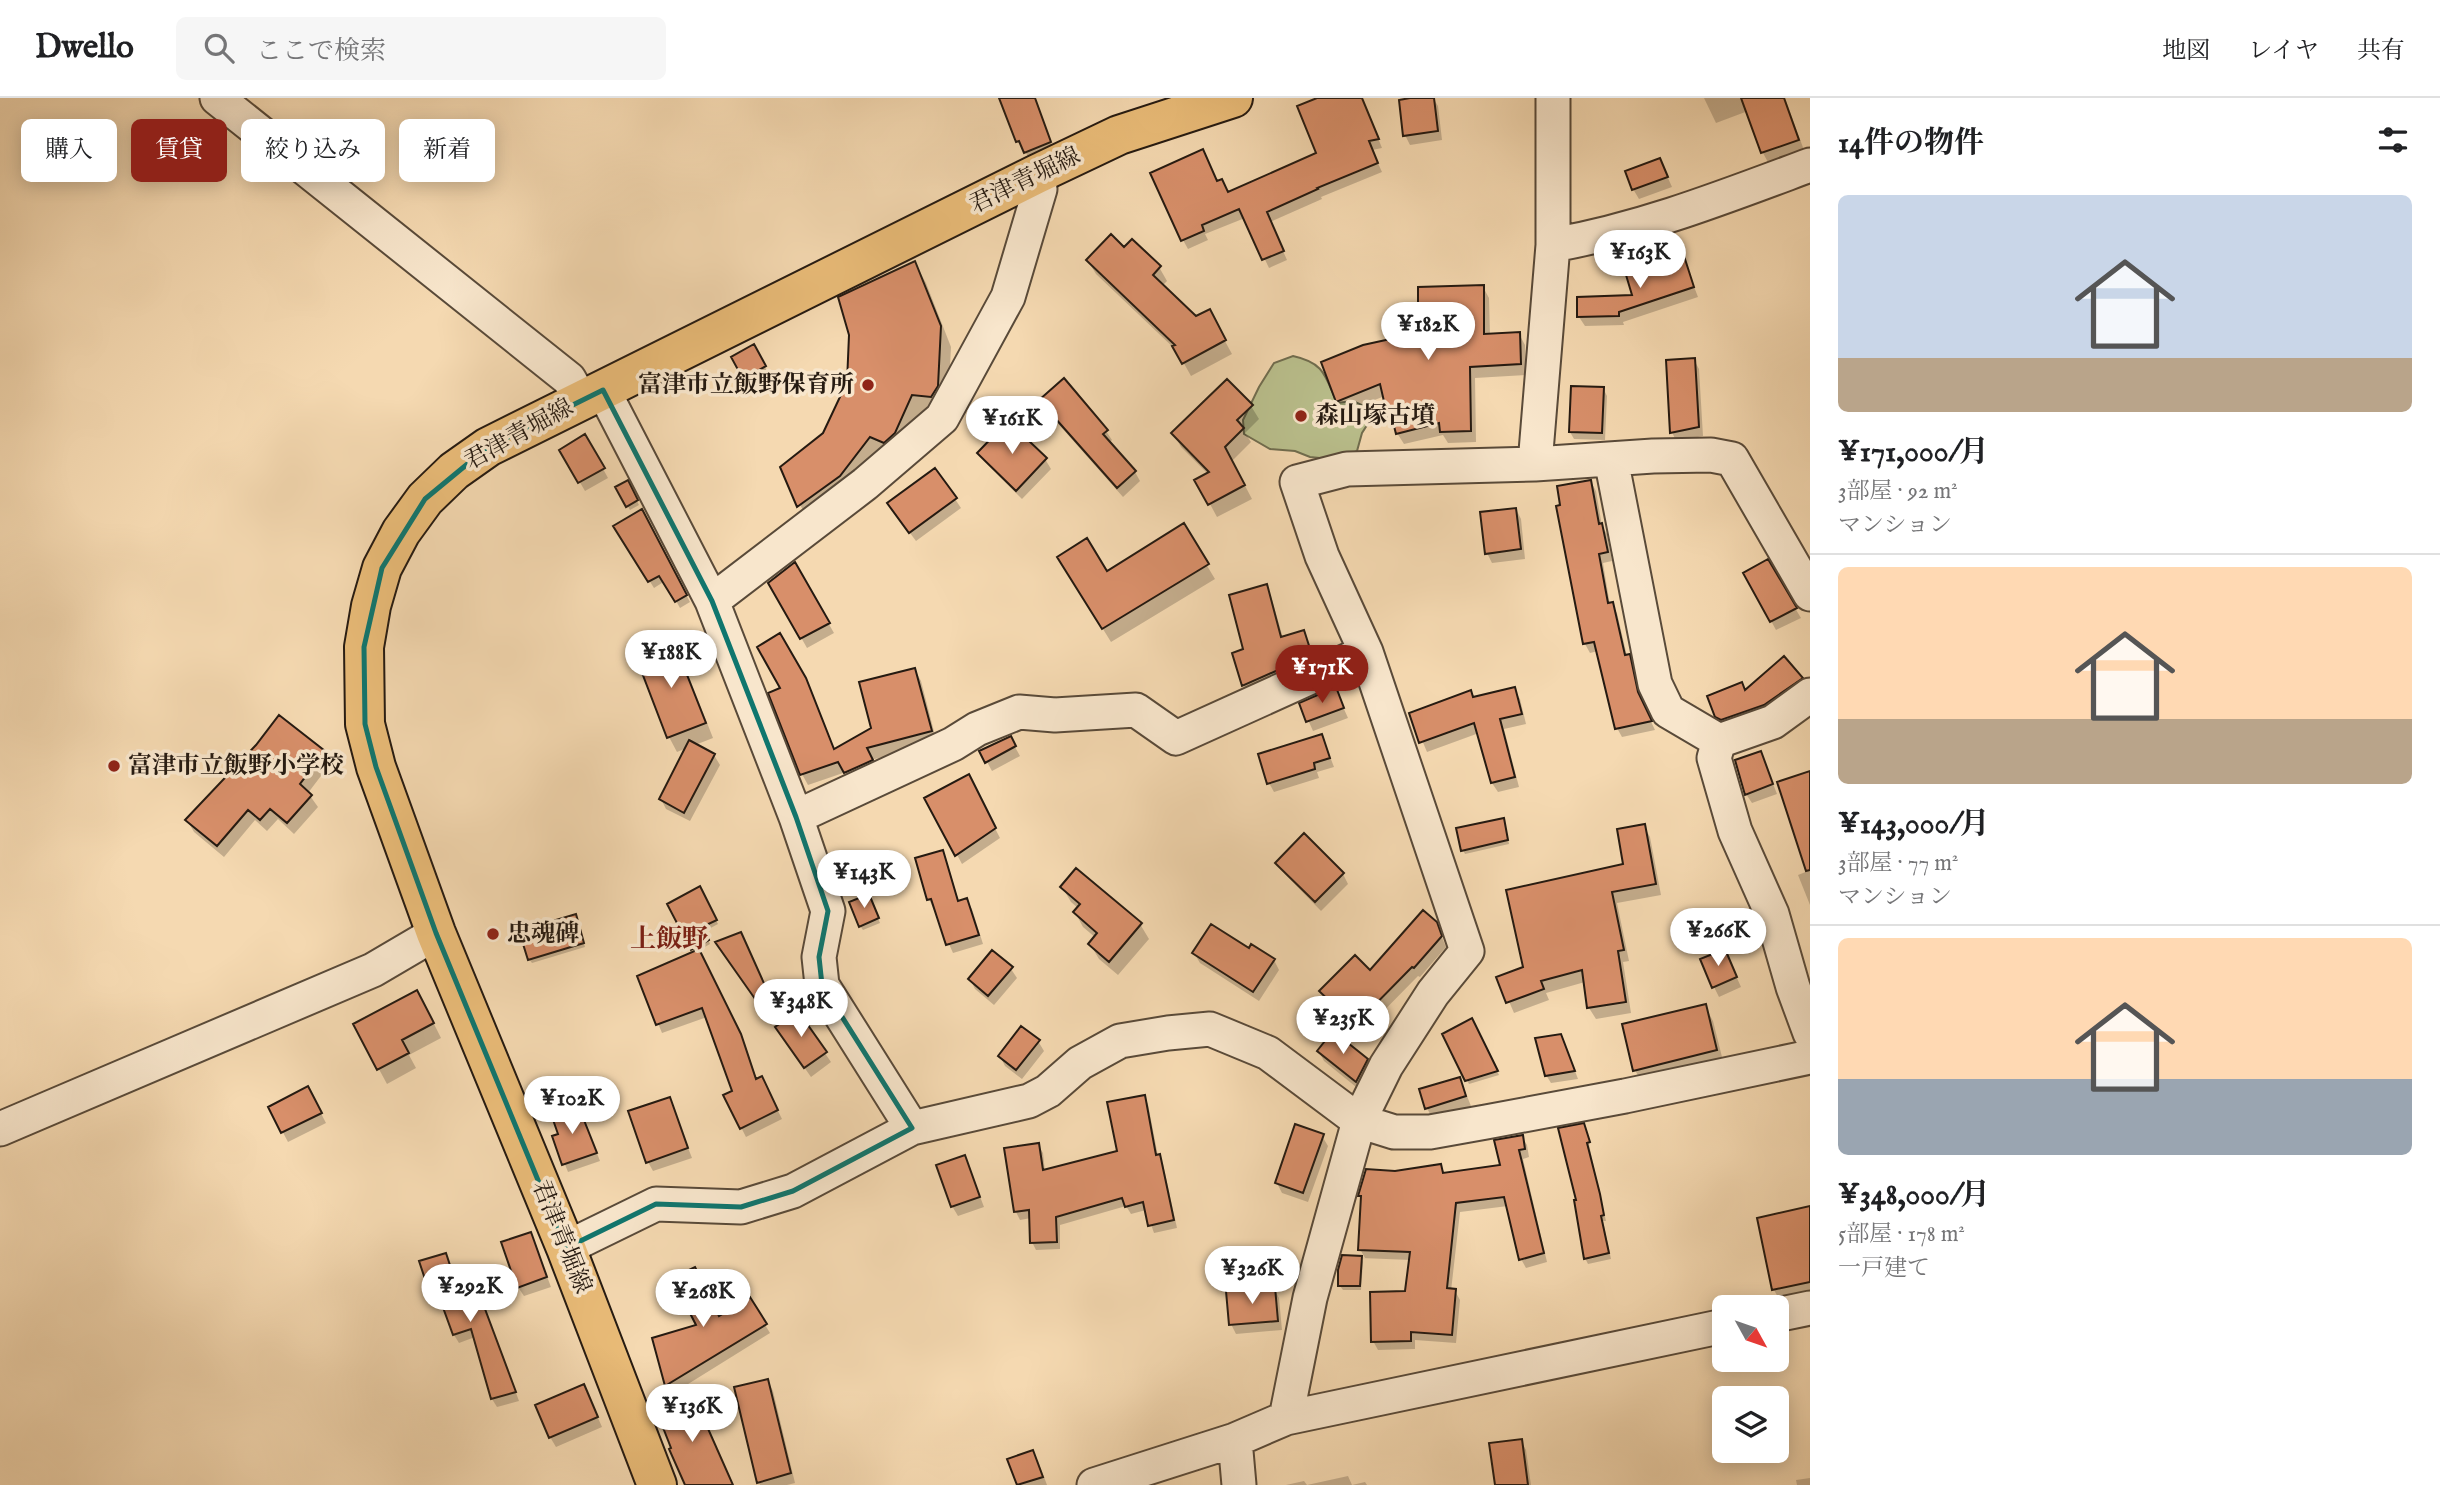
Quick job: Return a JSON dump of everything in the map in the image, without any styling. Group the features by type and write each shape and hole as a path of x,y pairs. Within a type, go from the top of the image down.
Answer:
{"main road":[{"name":"君津青堀線","path":"657,1485 566,1248 436,933 376,766 365,724 364,648 371,606 382,568 401,532 425,499 454,471 488,447 1119,135 1233,98"}],"street":[{"path":"217,98 592,395 712,601 796,817 828,911 819,957 822,985 912,1128"},
{"path":"1535,464 1553,245 1553,98"},
{"path":"1553,245 1604,236 1667,218 1810,165"},
{"path":"712,601 865,484 942,418 1008,297 1040,189 1037,174"},
{"path":"1286,1418 1310,1298 1359,1121 1393,1055 1433,993 1467,951 1366,652 1322,555 1297,482 1347,469 1535,464 1711,455 1732,459 1810,594"},
{"path":"1611,459 1655,684 1668,711 1719,741 1773,722 1810,695"},
{"path":"796,817 953,744 977,729 1019,712 1055,715 1136,710 1176,738 1366,652"},
{"path":"1719,741 1714,758 1735,831 1772,914 1793,987 1810,1033"},
{"path":"0,1129 373,970 436,933"},
{"path":"566,1248 656,1204 741,1207 793,1191 912,1128 1029,1101 1048,1091 1080,1063 1120,1041 1168,1033 1210,1029 1268,1053 1359,1121 1394,1132 1430,1132 1625,1096 1810,1057"},
{"path":"1789,1312 1810,1308"},
{"path":"1094,1485 1235,1440 1286,1418 1712,1329"},
{"path":"1235,1440 1239,1485"}],"highlighted area":[{"path":"603,390 712,601 796,817 828,911 819,957 822,985 912,1128 793,1191 741,1207 656,1204 566,1248 436,933 376,767 365,724 364,647 382,568 425,499 488,447"}],"green space":[{"path":"1293,356 1312,362 1318,367 1337,403 1353,401 1366,407 1369,422 1362,433 1357,451 1339,460 1310,457 1295,451 1270,449 1244,434 1243,420 1274,363"}],"building":[{"path":"999,98 1035,98 1051,142 1024,153 1019,141 1016,142"},
{"path":"1317,98 1362,98 1379,139 1369,141 1378,163 1267,212 1284,251 1262,260 1239,209 1202,225 1204,231 1181,241 1150,173 1203,149 1217,181 1222,179 1228,192 1316,153 1297,106"},
{"path":"1434,98 1438,131 1403,136 1399,100"},
{"path":"1741,98 1784,98 1799,140 1761,153"},
{"path":"1660,158 1668,177 1632,190 1625,171"},
{"path":"1111,234 1124,247 1132,239 1161,266 1153,275 1196,316 1210,309 1226,340 1182,364 1172,346 1175,345 1086,260"},
{"path":"1684,256 1694,287 1619,312 1619,316 1577,317 1577,297 1632,295 1626,275"},
{"path":"915,261 941,326 938,386 931,397 912,395 895,433 884,443 870,437 840,476 797,507 780,467 823,433 847,382 849,335 838,297"},
{"path":"1484,285 1484,334 1520,332 1521,364 1470,367 1471,431 1440,432 1439,423 1396,434 1393,422 1389,423 1380,384 1336,402 1321,362 1363,345 1418,333 1418,287"},
{"path":"754,344 766,366 743,379 731,357"},
{"path":"1695,358 1699,427 1670,433 1666,360"},
{"path":"1064,378 1108,430 1103,434 1136,471 1117,488 1039,400"},
{"path":"1227,379 1253,405 1237,420 1244,428 1225,447 1245,485 1208,505 1194,480 1209,472 1171,433"},
{"path":"1571,386 1604,387 1602,433 1569,432"},
{"path":"1008,421 1047,458 1016,491 977,453"},
{"path":"585,434 605,468 578,483 559,450"},
{"path":"935,468 957,498 909,533 887,503"},
{"path":"628,480 638,500 626,507 615,487"},
{"path":"1591,480 1599,524 1602,523 1608,552 1599,554 1608,603 1613,602 1625,655 1630,654 1638,692 1652,721 1615,729 1594,642 1583,644 1556,506 1560,505 1557,486"},
{"path":"1516,508 1521,549 1485,554 1480,512"},
{"path":"642,509 687,595 675,602 659,576 648,582 613,526"},
{"path":"1184,523 1209,564 1102,629 1057,557 1087,538 1107,571"},
{"path":"1768,559 1797,608 1770,622 1743,573"},
{"path":"795,562 830,623 800,639 768,583"},
{"path":"1267,584 1281,637 1304,630 1312,655 1242,686 1232,653 1243,649 1229,595"},
{"path":"780,633 806,678 834,749 871,728 859,682 915,668 932,731 867,748 873,760 844,773 838,762 800,775 768,693 780,688 757,647"},
{"path":"674,642 706,723 667,738 636,657"},
{"path":"1784,656 1803,678 1764,705 1721,720 1715,717 1707,696 1742,682 1745,690"},
{"path":"1336,687 1344,708 1306,722 1299,703"},
{"path":"1515,687 1522,714 1500,719 1515,777 1491,783 1474,723 1419,743 1409,713 1471,690 1473,697"},
{"path":"279,715 325,751 300,784 312,795 287,823 270,809 260,820 248,810 217,846 185,820 256,745"},
{"path":"1322,734 1330,758 1314,763 1315,769 1267,784 1258,754"},
{"path":"1011,736 1016,746 985,763 979,751"},
{"path":"689,740 715,754 684,813 659,799"},
{"path":"1761,751 1773,784 1745,795 1735,760"},
{"path":"1810,771 1810,870 1806,871 1777,782"},
{"path":"969,774 996,828 955,856 924,798"},
{"path":"1504,818 1508,840 1461,851 1456,828"},
{"path":"1645,824 1656,884 1612,892 1624,950 1618,951 1626,1002 1587,1008 1582,970 1541,981 1544,989 1506,1003 1496,977 1523,967 1506,890 1623,864 1617,829"},
{"path":"1304,833 1344,873 1315,902 1275,863"},
{"path":"943,850 958,901 967,898 979,935 946,945 931,899 927,900 915,858"},
{"path":"1076,868 1142,923 1109,962 1088,944 1097,933 1073,912 1080,904 1060,887"},
{"path":"700,886 717,920 704,926 709,940 691,950 667,904"},
{"path":"869,894 879,918 859,927 849,902"},
{"path":"1423,910 1437,922 1442,936 1414,968 1412,967 1355,1025 1319,991 1355,955 1370,970"},
{"path":"576,914 584,943 528,960 519,931"},
{"path":"1211,924 1249,948 1251,944 1275,959 1253,992 1192,953"},
{"path":"741,932 780,1019 772,1023 715,942"},
{"path":"699,949 741,1034 756,1079 762,1076 778,1110 740,1129 723,1095 732,1091 702,1008 656,1025 637,976"},
{"path":"1725,949 1737,977 1712,988 1700,959"},
{"path":"992,950 1013,967 988,996 968,979"},
{"path":"417,990 434,1023 402,1040 409,1053 377,1070 353,1024"},
{"path":"1706,1004 1717,1050 1633,1071 1622,1024"},
{"path":"798,1011 827,1052 804,1068 775,1027"},
{"path":"1472,1018 1498,1071 1465,1081 1442,1034"},
{"path":"1021,1026 1040,1040 1016,1070 998,1056"},
{"path":"1333,1031 1368,1059 1356,1082 1317,1051"},
{"path":"1561,1034 1575,1071 1545,1076 1535,1038"},
{"path":"1460,1077 1466,1096 1425,1109 1419,1089"},
{"path":"308,1086 322,1113 281,1133 268,1107"},
{"path":"1145,1095 1156,1155 1160,1154 1174,1220 1148,1226 1143,1202 1125,1207 1122,1198 1056,1217 1057,1242 1030,1243 1029,1210 1014,1212 1004,1148 1039,1143 1043,1170 1117,1151 1107,1102"},
{"path":"670,1097 688,1148 646,1163 628,1111"},
{"path":"578,1105 597,1153 562,1165 552,1136 558,1134 551,1114"},
{"path":"1584,1123 1600,1194 1604,1215 1601,1216 1609,1253 1584,1259 1576,1200 1558,1128"},
{"path":"1295,1124 1324,1134 1303,1193 1275,1183"},
{"path":"1523,1135 1525,1149 1519,1150 1544,1253 1519,1260 1504,1197 1456,1203 1447,1288 1456,1289 1452,1335 1411,1332 1411,1341 1371,1342 1370,1292 1405,1291 1410,1252 1358,1250 1361,1196 1358,1196 1366,1169 1395,1171 1441,1164 1443,1173 1500,1165 1494,1140"},
{"path":"965,1155 980,1197 951,1207 936,1165"},
{"path":"1810,1206 1810,1282 1772,1290 1757,1218"},
{"path":"531,1232 547,1277 517,1288 501,1242"},
{"path":"446,1253 461,1299 479,1293 516,1392 491,1399 471,1329 453,1335 433,1280 426,1282 419,1261"},
{"path":"1342,1255 1362,1256 1360,1286 1338,1286"},
{"path":"695,1267 719,1316 750,1297 767,1324 665,1386 652,1338 696,1325 672,1278"},
{"path":"1275,1287 1278,1321 1229,1325 1226,1291"},
{"path":"768,1379 791,1473 757,1483 734,1387"},
{"path":"584,1384 598,1417 549,1438 535,1405"},
{"path":"694,1397 733,1485 685,1485 669,1449 671,1448 655,1407"},
{"path":"1522,1439 1528,1485 1495,1485 1489,1443"},
{"path":"1033,1450 1043,1477 1017,1485 1007,1459"}],"place":[{"name":"富津市立飯野保育所","path":"868,385"},
{"name":"森山塚古墳","path":"1301,416"},
{"name":"富津市立飯野小学校","path":"114,766"},
{"name":"忠魂碑","path":"493,934"}],"district":[{"name":"上飯野","path":"669,939"}]}
